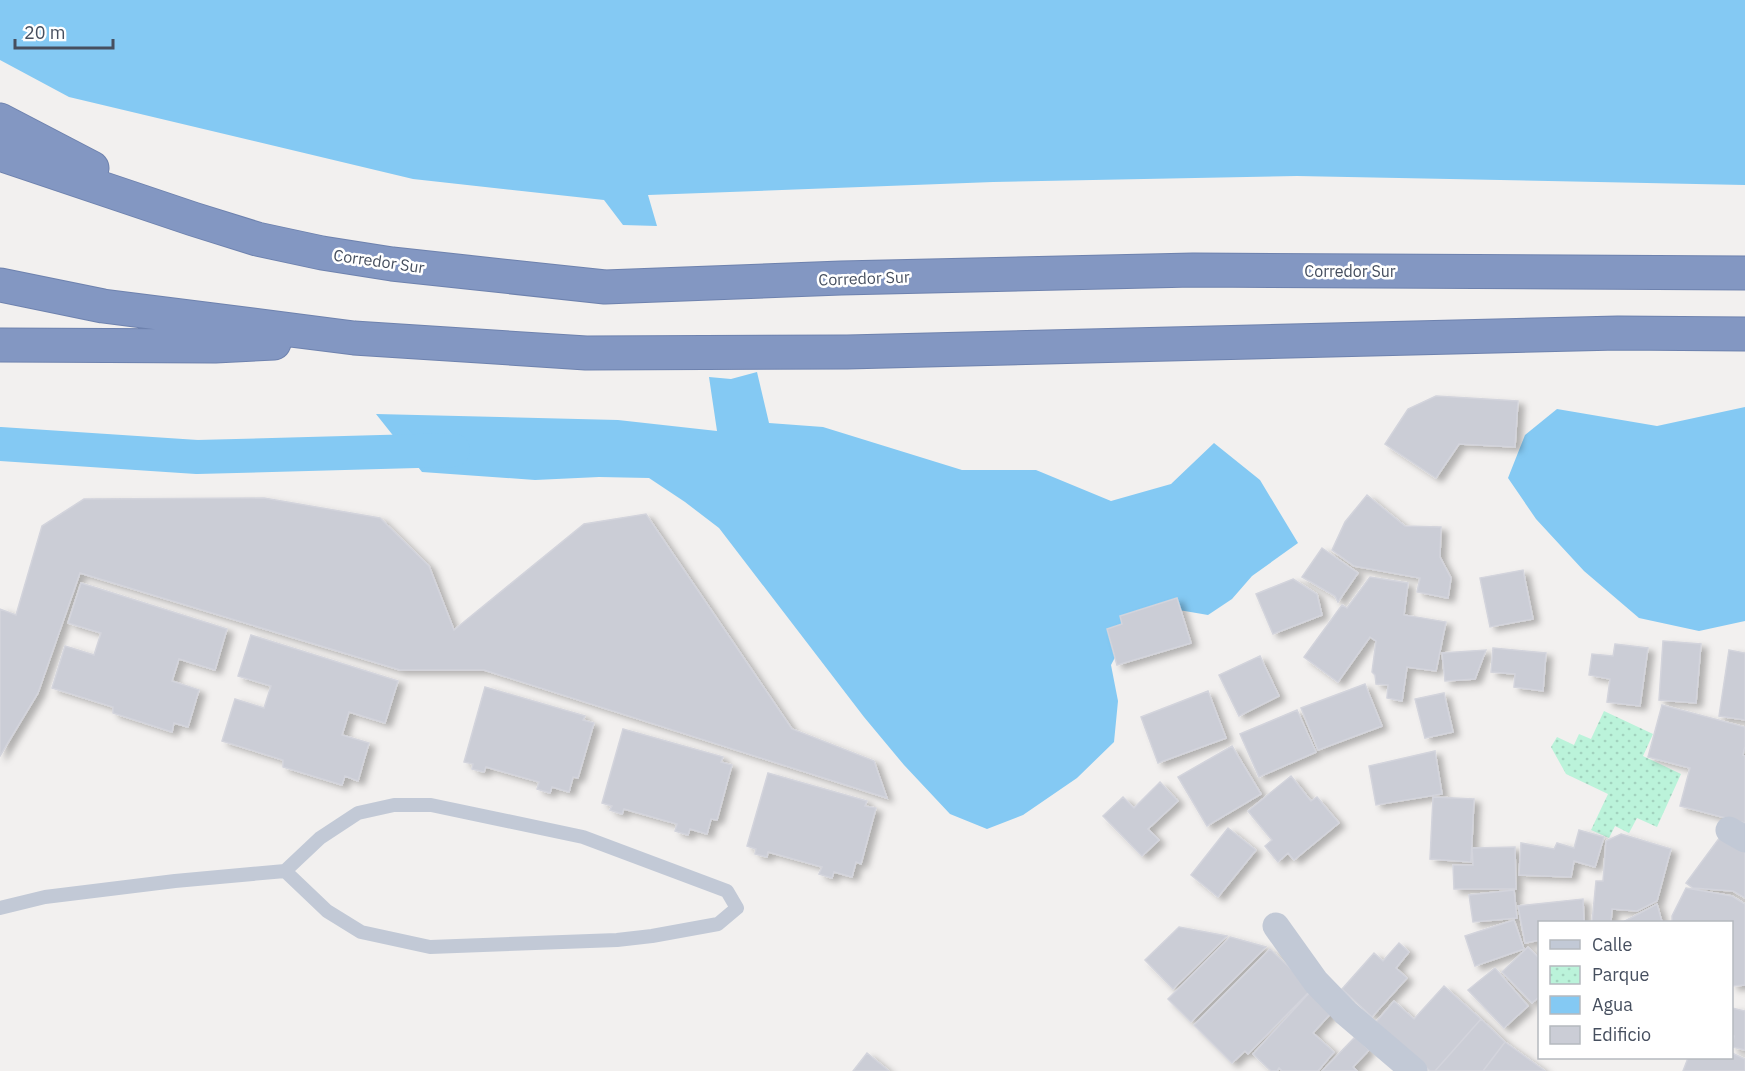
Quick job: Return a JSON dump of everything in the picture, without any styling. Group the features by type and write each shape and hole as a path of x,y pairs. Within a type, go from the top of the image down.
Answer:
{"highway":[{"path":"0,120 193,219"},
{"name":"Corredor Sur","path":"0,153 193,219 257,238 322,253 392,264 605,287 841,278 1193,270 1745,273"},
{"path":"0,285 103,306 354,338 586,354 847,352 1618,333 1745,334"},
{"path":"0,345 215,346 354,338"}],"street":[{"path":"1276,926 1316,981 1346,1013 1414,1071"}],"lane":[{"path":"0,908 45,897 175,881 285,871 320,838 358,813 394,805 431,805 583,837 727,891 737,908 718,924 686,931 617,940 430,947 361,932 327,910 285,871"}],"green space":[{"path":"1604,711 1653,734 1643,756 1681,774 1657,827 1637,818 1629,833 1615,826 1609,838 1591,830 1608,794 1566,774 1551,747 1557,737 1574,745 1579,734 1591,739"}],"water":[{"path":"0,0 1745,0 1745,185 1297,176 993,182 648,195 657,226 623,225 604,200 413,179 69,97 0,60"},
{"path":"757,372 769,423 823,427 962,470 1036,470 1111,501 1171,484 1214,443 1260,480 1298,543 1252,576 1232,599 1208,615 1173,609 1140,609 1111,665 1118,701 1114,742 1077,778 1023,815 987,829 950,814 904,765 864,717 719,528 685,502 649,478 599,477 535,480 422,472 376,414 618,420 717,431 709,377 731,379"},
{"path":"1745,407 1745,621 1699,631 1639,618 1584,571 1536,519 1508,478 1525,435 1557,409 1657,426"}],"building":[{"path":"1436,396 1518,401 1515,447 1459,444 1436,478 1385,444 1408,409"},
{"path":"1367,495 1405,526 1441,527 1440,557 1451,578 1448,598 1417,592 1420,578 1354,566 1332,550 1345,522"},
{"path":"264,498 380,518 429,566 454,630 584,524 646,514 792,729 874,761 887,798 484,670 400,670 80,573 38,693 0,756 0,609 16,615 42,526 84,499"},
{"path":"1322,548 1358,573 1338,602 1335,596 1302,577"},
{"path":"1523,570 1533,619 1490,627 1480,578"},
{"path":"1370,577 1408,583 1404,615 1446,622 1436,671 1407,667 1402,701 1387,698 1388,685 1376,684 1375,675 1372,672 1376,641 1370,637 1338,682 1304,657 1342,605 1347,608"},
{"path":"1293,579 1317,594 1322,615 1273,634 1256,594"},
{"path":"81,583 227,629 215,670 179,659 172,681 199,690 188,727 174,723 172,732 113,713 113,707 52,688 65,646 94,655 101,633 68,623"},
{"path":"1177,598 1191,643 1117,665 1107,629 1122,624 1120,616"},
{"path":"251,635 398,681 385,723 349,712 342,735 369,743 358,781 345,776 342,785 283,767 283,760 222,741 235,699 264,708 271,686 238,676"},
{"path":"1663,641 1701,644 1696,703 1659,700"},
{"path":"1615,644 1648,648 1640,706 1607,702 1610,679 1589,675 1592,654 1613,656"},
{"path":"1493,648 1546,653 1543,691 1514,687 1515,674 1491,672"},
{"path":"1486,650 1475,679 1445,681 1442,653"},
{"path":"1729,650 1745,653 1745,720 1719,716"},
{"path":"1260,656 1279,696 1239,716 1219,675"},
{"path":"1365,684 1382,726 1318,750 1301,708"},
{"path":"485,687 585,716 583,720 594,723 578,778 573,777 569,792 552,787 550,793 537,789 539,782 486,767 484,772 472,769 473,764 464,762"},
{"path":"1208,691 1226,738 1158,763 1141,717"},
{"path":"1444,693 1453,732 1425,738 1415,699"},
{"path":"1662,705 1745,727 1743,755 1745,756 1745,823 1680,806 1690,768 1648,757"},
{"path":"1297,710 1316,752 1259,777 1240,734"},
{"path":"623,729 723,757 721,762 732,765 717,820 711,819 707,834 690,829 688,835 675,831 677,824 624,809 622,814 610,810 612,806 602,803"},
{"path":"1232,746 1261,794 1207,826 1178,777"},
{"path":"1435,751 1442,794 1376,805 1369,766"},
{"path":"768,773 867,801 865,806 876,808 861,864 856,862 852,877 834,872 832,878 819,874 822,867 768,852 767,857 755,854 756,849 747,846"},
{"path":"1291,776 1311,801 1317,797 1339,823 1294,860 1288,853 1278,862 1265,846 1272,840 1248,811"},
{"path":"1160,782 1178,801 1148,829 1159,840 1142,856 1103,816 1123,797 1134,808"},
{"path":"1433,797 1474,799 1471,862 1430,859"},
{"path":"1228,828 1256,850 1218,897 1191,875"},
{"path":"1579,830 1604,837 1595,867 1574,861 1571,877 1519,875 1521,843 1554,849 1557,843 1574,848"},
{"path":"1723,833 1745,849 1745,898 1733,891 1693,888 1686,883"},
{"path":"1621,834 1671,849 1657,901 1637,911 1612,909 1611,921 1592,921 1596,881 1603,881 1606,841"},
{"path":"1515,847 1516,889 1454,889 1453,865 1473,865 1472,848"},
{"path":"1686,888 1732,896 1745,904 1745,985 1733,986 1733,921 1672,921 1672,916"},
{"path":"1514,890 1517,918 1473,922 1469,895"},
{"path":"1583,899 1584,921 1538,921 1538,940 1525,943 1518,906"},
{"path":"1657,904 1662,921 1625,921"},
{"path":"1514,920 1524,949 1475,966 1465,936"},
{"path":"1179,927 1227,936 1173,989 1145,960"},
{"path":"1230,937 1266,947 1191,1022 1168,999"},
{"path":"1399,943 1409,952 1396,968 1407,978 1372,1017 1342,989 1374,953 1383,961"},
{"path":"1528,947 1538,957 1538,998 1532,1003 1502,972"},
{"path":"1270,949 1312,989 1248,1054 1245,1051 1232,1063 1194,1025"},
{"path":"1495,968 1528,1006 1504,1028 1468,990"},
{"path":"1444,986 1481,1019 1435,1071 1430,1071 1376,1022 1394,1001 1414,1019"},
{"path":"1311,991 1333,1011 1313,1033 1334,1052 1318,1071 1282,1071 1279,1068 1277,1071 1271,1071 1253,1054"},
{"path":"1733,1008 1745,1011 1745,1050 1733,1047"},
{"path":"1481,1019 1505,1042 1483,1071 1435,1071"},
{"path":"1355,1037 1369,1050 1353,1067 1357,1071 1322,1071"},
{"path":"1505,1042 1545,1071 1483,1071"},
{"path":"867,1053 889,1071 853,1071"},
{"path":"1733,1053 1745,1059 1745,1071 1683,1071 1688,1059 1733,1059"}],"waterway":[{"path":"0,444 197,457 453,450"}]}
